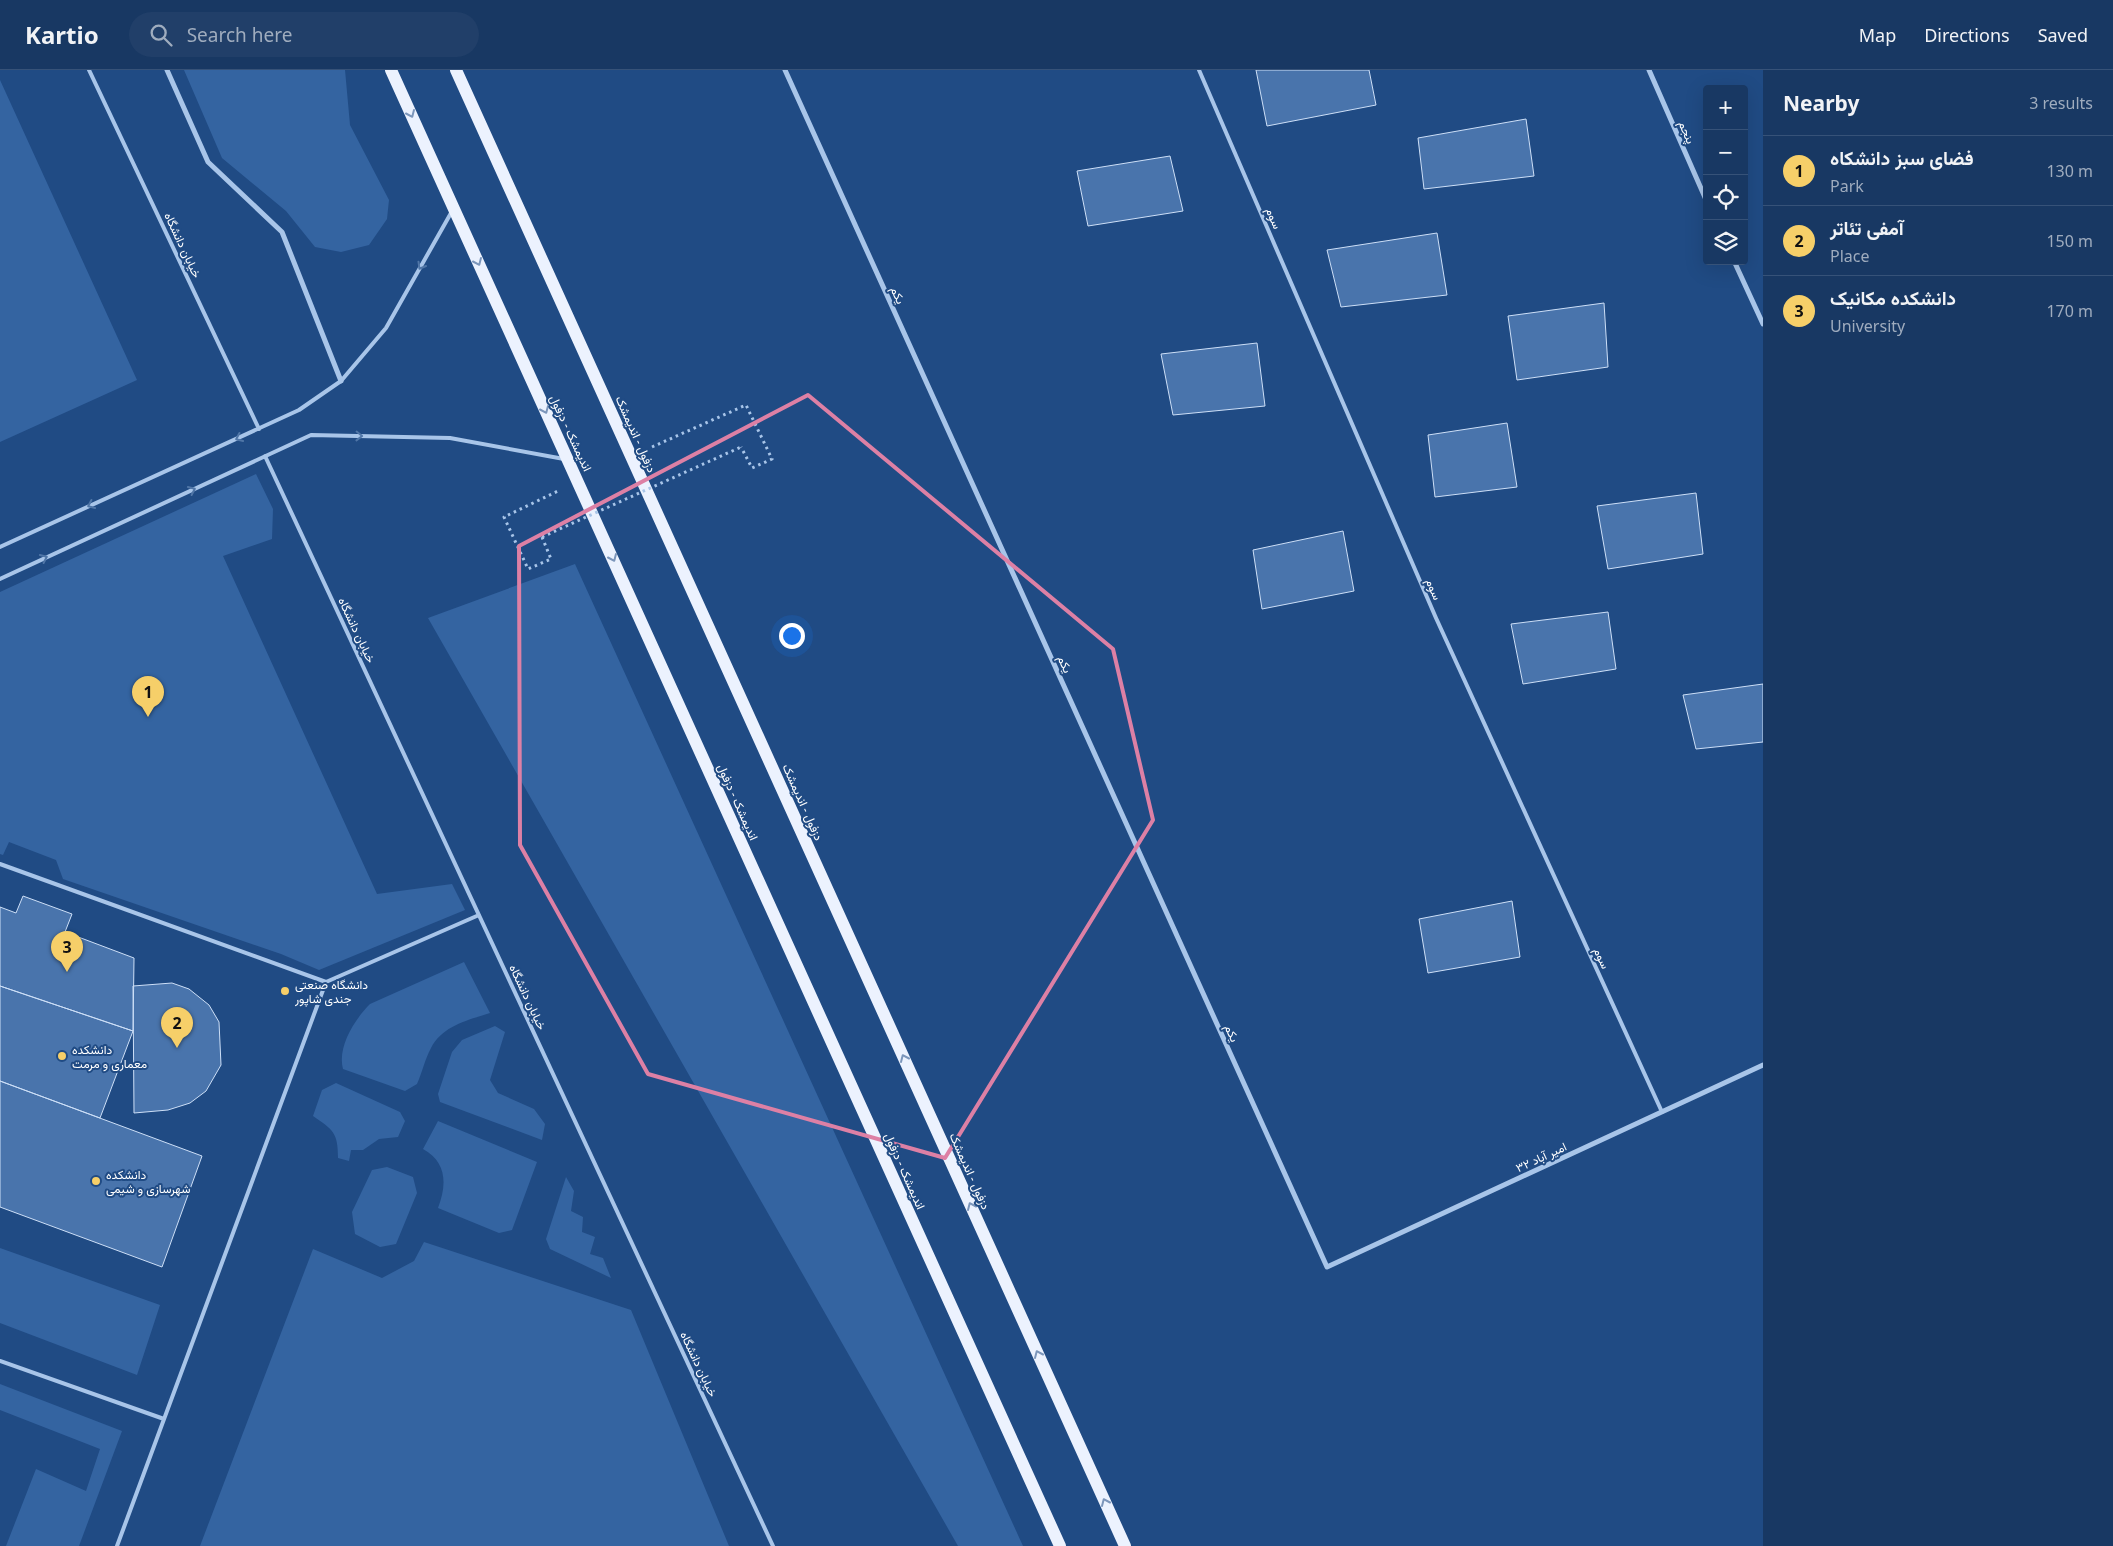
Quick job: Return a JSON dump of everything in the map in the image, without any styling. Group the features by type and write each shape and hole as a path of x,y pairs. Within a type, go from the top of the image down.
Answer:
{"main road":[{"name":"اندیمشک - دزفول","path":"391,70 1060,1546"},
{"name":"دزفول - اندیمشک","path":"456,70 1125,1546"}],"street":[{"path":"167,70 208,162 282,232 341,381"},
{"name":"یکم","path":"785,70 1327,1267"},
{"name":"پنجم","path":"1649,70 1703,193"},
{"path":"1736,265 1763,324"},
{"name":"۳۲ امیر آباد","path":"1327,1267 1763,1065"}],"lane":[{"name":"خیابان دانشگاه","path":"89,70 260,429"},
{"name":"سوم","path":"1199,70 1436,618 1662,1112"},
{"path":"0,547 260,429 299,410 341,381 386,328 454,208"},
{"path":"0,579 310,436 450,438 568,460"},
{"name":"خیابان دانشگاه","path":"265,456 773,1546"},
{"path":"0,864 326,982 479,915"},
{"path":"117,1546 326,982"},
{"path":"0,1361 164,1419"}],"path":[{"path":"578,481 504,517 528,569 552,559 542,537 741,447 752,468 772,460 746,405 631,457"}],"highlighted area":[{"path":"808,395 1113,649 1153,820 945,1158 648,1074 520,845 519,546"}],"shaded area":[{"path":"184,70 345,70 350,125 389,200 387,219 369,245 341,252 315,247 286,211 222,158"},
{"path":"0,80 137,380 0,442"},
{"path":"256,474 273,509 272,539 223,556 377,894 452,884 465,910 319,970 281,954 63,879 56,860 9,842 3,855 0,854 0,592"},
{"path":"575,564 1023,1546 958,1546 428,618"},
{"path":"464,962 490,1013 456,1025 442,1034 429,1052 417,1084 405,1091 343,1069 342,1061 345,1043 353,1025 370,1004"},
{"path":"495,1026 505,1032 490,1080 498,1093 534,1109 545,1124 542,1140 440,1102 438,1094 452,1052 462,1040"},
{"path":"336,1083 400,1112 405,1121 398,1137 379,1139 363,1150 351,1150 349,1161 338,1158 337,1142 333,1133 313,1116 322,1090"},
{"path":"438,1121 537,1162 512,1230 499,1233 438,1208 444,1183 441,1167 431,1154 423,1149"},
{"path":"387,1167 413,1177 417,1193 396,1244 380,1247 355,1234 352,1212 372,1170"},
{"path":"566,1177 574,1191 571,1211 583,1217 582,1232 595,1237 590,1254 603,1258 611,1278 550,1249 546,1239"},
{"path":"424,1242 631,1310 729,1546 200,1546 313,1249 382,1278 414,1261"},
{"path":"0,1248 160,1305 137,1375 0,1323"},
{"path":"0,1384 122,1431 79,1546 6,1546 36,1469 86,1491 100,1449 0,1410"}],"building":[{"path":"1256,70 1369,70 1376,105 1267,126"},
{"path":"1526,119 1534,176 1424,189 1418,138"},
{"path":"1170,156 1183,211 1088,226 1077,171"},
{"path":"1437,233 1447,295 1341,307 1327,250"},
{"path":"1604,303 1608,367 1517,380 1508,316"},
{"path":"1257,343 1265,406 1173,415 1161,354"},
{"path":"1507,423 1517,487 1435,497 1428,435"},
{"path":"1696,493 1703,554 1608,569 1597,506"},
{"path":"1343,531 1354,591 1262,609 1253,550"},
{"path":"1608,612 1616,669 1523,684 1511,624"},
{"path":"1763,684 1763,742 1696,749 1683,695"},
{"path":"23,896 72,914 65,932 134,958 133,1031 0,986 0,907 16,913"},
{"path":"1512,901 1520,957 1428,973 1419,919"},
{"path":"172,983 189,989 209,1005 219,1022 221,1065 206,1091 190,1103 168,1110 134,1113 133,986"},
{"name":"دانشکده معماری و مرمت","path":"0,986 133,1031 100,1118 0,1081"},
{"name":"دانشکده شهرسازی و شیمی","path":"0,1081 202,1156 162,1267 0,1207"}],"place":[{"name":"فضای سبز دانشکاه","path":"148,717"},
{"name":"دانشکده مکانیک","path":"67,972"},
{"name":"دانشگاه صنعتی جندی شاپور","path":"285,991"},
{"name":"آمفی تئاتر","path":"177,1048"},
{"name":"دانشکده معماری و مرمت","path":"62,1056"},
{"name":"دانشکده شهرسازی و شیمی","path":"96,1181"}]}
